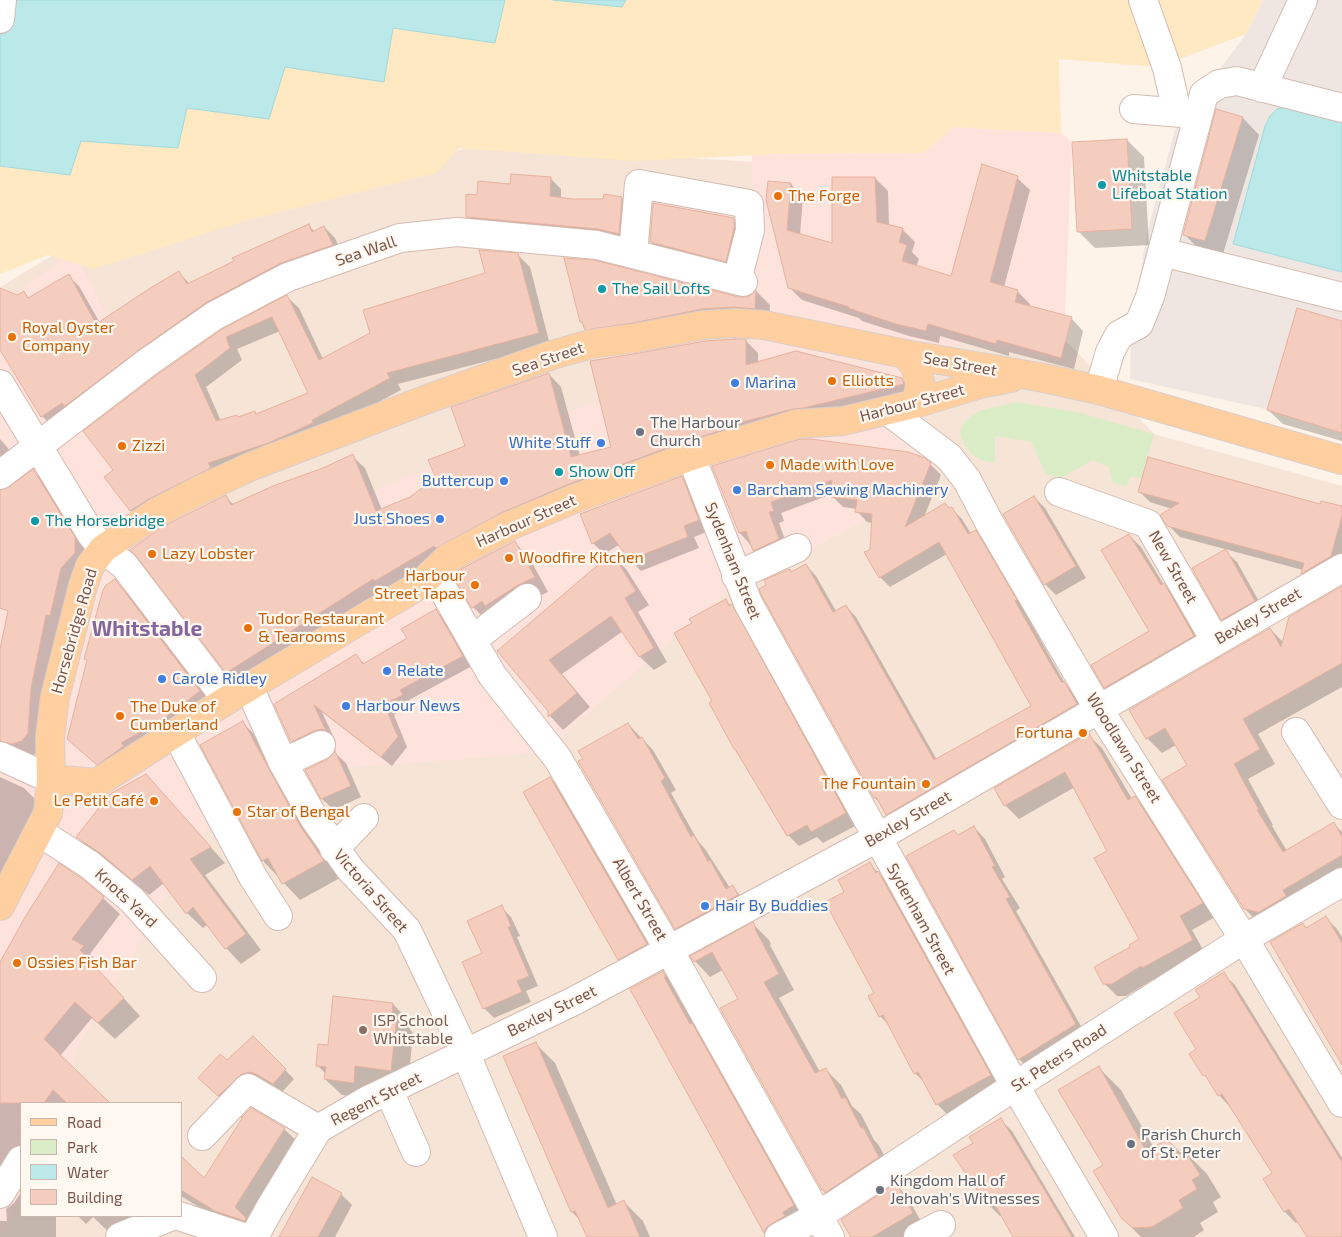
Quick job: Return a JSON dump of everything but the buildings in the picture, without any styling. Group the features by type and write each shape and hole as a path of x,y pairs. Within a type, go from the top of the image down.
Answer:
{"main road":[{"name":"Sea Street","path":"103,549 154,514 252,466 434,397 552,355 591,344 636,338 703,325 735,322 764,325 905,354 1025,375"},
{"path":"905,354 914,366 920,382 919,392 914,404"},
{"name":"Harbour Street","path":"51,779 97,783 238,693 420,584 448,558 507,527 574,499 691,456 797,424 843,421 914,404 980,384 1025,375 1099,390 1342,460"},
{"name":"Horsebridge Road","path":"0,906 48,813 51,779 50,738 55,696 83,586 90,566 103,549"}],"street":[{"path":"0,19 2,0"},
{"path":"1143,0 1167,68 1188,113"},
{"path":"1262,88 1302,0"},
{"path":"1099,390 1110,352 1119,336 1139,324 1150,297 1162,252 1188,113 1204,94 1219,84 1237,81 1342,108"},
{"path":"1134,109 1188,113"},
{"name":"Sea Wall","path":"0,475 38,444 148,362 214,316 288,277 400,238 457,232 597,245 633,254 738,280 750,230 749,204 639,184 633,254"},
{"path":"1162,252 1342,297"},
{"name":"Horsebridge Road","path":"0,384 91,534 103,549"},
{"name":"Woodlawn Street","path":"888,411 949,457 968,480 990,522 1098,708 1244,939 1342,1103"},
{"name":"Sydenham Street","path":"691,456 736,576 760,627 1015,1086 1104,1237"},
{"name":"New Street","path":"1059,492 1148,524 1215,640"},
{"path":"736,576 797,548"},
{"name":"Victoria Street","path":"103,549 124,565 238,693 283,763 314,818 342,859 407,930 465,1052 543,1237"},
{"name":"Bexley Street","path":"465,1052 574,1001 877,838 1215,640 1342,568"},
{"name":"Albert Street","path":"431,574 444,591 472,640 487,683 558,759 669,950 824,1226"},
{"path":"472,640 527,598"},
{"path":"1296,732 1342,805"},
{"path":"176,733 253,877 278,916"},
{"path":"283,763 322,745"},
{"path":"0,756 51,779"},
{"path":"342,859 364,818"},
{"name":"Knots Yard","path":"39,832 90,865 132,900 202,978"},
{"name":"St. Peters Road","path":"779,1237 824,1226 1015,1086 1244,939 1342,882"},
{"name":"Regent Street","path":"254,1237 318,1129 368,1100 465,1052"},
{"path":"202,1136 248,1088 318,1129"},
{"path":"389,1091 416,1152"},
{"path":"0,1194 20,1162"},
{"path":"120,1237 170,1217"},
{"path":"182,1217 243,1237"}],"shaded area":[{"path":"1263,0 1342,0 1342,433 1261,408 1130,379 1131,328 1147,233 1175,130 1246,34"},
{"path":"953,127 1061,133 1072,142 1063,362 964,341 903,379 939,480 720,598 543,753 239,776 75,1052 68,1102 20,1102 20,1200 0,1231 0,305 74,251 233,561 340,505 537,422 753,348 752,154 923,153"},
{"path":"476,146 899,170 1076,351 1154,434 1342,486 1342,1237 0,1237 0,287 55,254"}],"green space":[{"path":"1017,402 1077,412 1154,434 1141,479 1131,476 1126,487 1112,482 1109,467 1093,460 1061,478 1046,474 1031,442 995,436 995,463 981,460 973,455 964,444 960,433 963,424 971,416 982,410"}],"sand":[{"path":"203,0 1263,0 1246,34 1158,67 1059,59 1061,133 953,127 923,153 777,154 635,161 459,148 437,173 245,221 94,269 48,255 0,274 0,75"}],"water":[{"path":"0,0 505,0 495,43 393,28 384,82 285,67 269,119 187,108 178,148 81,141 70,175 0,166"},
{"path":"553,0 626,0 622,7"},
{"path":"1288,107 1342,120 1342,272 1233,244 1265,126 1270,116 1277,109"}],"place":[{"name":"Whitstable Lifeboat Station","path":"1102,185"},
{"name":"The Forge","path":"778,196"},
{"name":"The Sail Lofts","path":"602,289"},
{"name":"Royal Oyster Company","path":"12,337"},
{"name":"Elliotts","path":"832,381"},
{"name":"Marina","path":"735,383"},
{"name":"The Harbour Church","path":"640,432"},
{"name":"White Stuff","path":"601,443"},
{"name":"Zizzi","path":"122,446"},
{"name":"Made with Love","path":"770,465"},
{"name":"Show Off","path":"559,472"},
{"name":"Buttercup","path":"504,481"},
{"name":"Barcham Sewing Machinery","path":"737,490"},
{"name":"Just Shoes","path":"440,519"},
{"name":"The Horsebridge","path":"35,521"},
{"name":"Lazy Lobster","path":"152,554"},
{"name":"Woodfire Kitchen","path":"509,558"},
{"name":"Harbour Street Tapas","path":"475,585"},
{"name":"Tudor Restaurant & Tearooms","path":"248,628"},
{"name":"Relate","path":"387,671"},
{"name":"Carole Ridley","path":"162,679"},
{"name":"Harbour News","path":"346,706"},
{"name":"The Duke of Cumberland","path":"120,716"},
{"name":"Fortuna","path":"1083,733"},
{"name":"The Fountain","path":"926,784"},
{"name":"Le Petit Café","path":"154,801"},
{"name":"Star of Bengal","path":"237,812"},
{"name":"Hair By Buddies","path":"705,906"},
{"name":"Ossies Fish Bar","path":"17,963"},
{"name":"ISP School Whitstable","path":"363,1030"},
{"name":"Parish Church of St. Peter","path":"1131,1144"},
{"name":"Kingdom Hall of Jehovah's Witnesses","path":"880,1190"}],"district":[{"name":"Whitstable","path":"147,629"}]}
